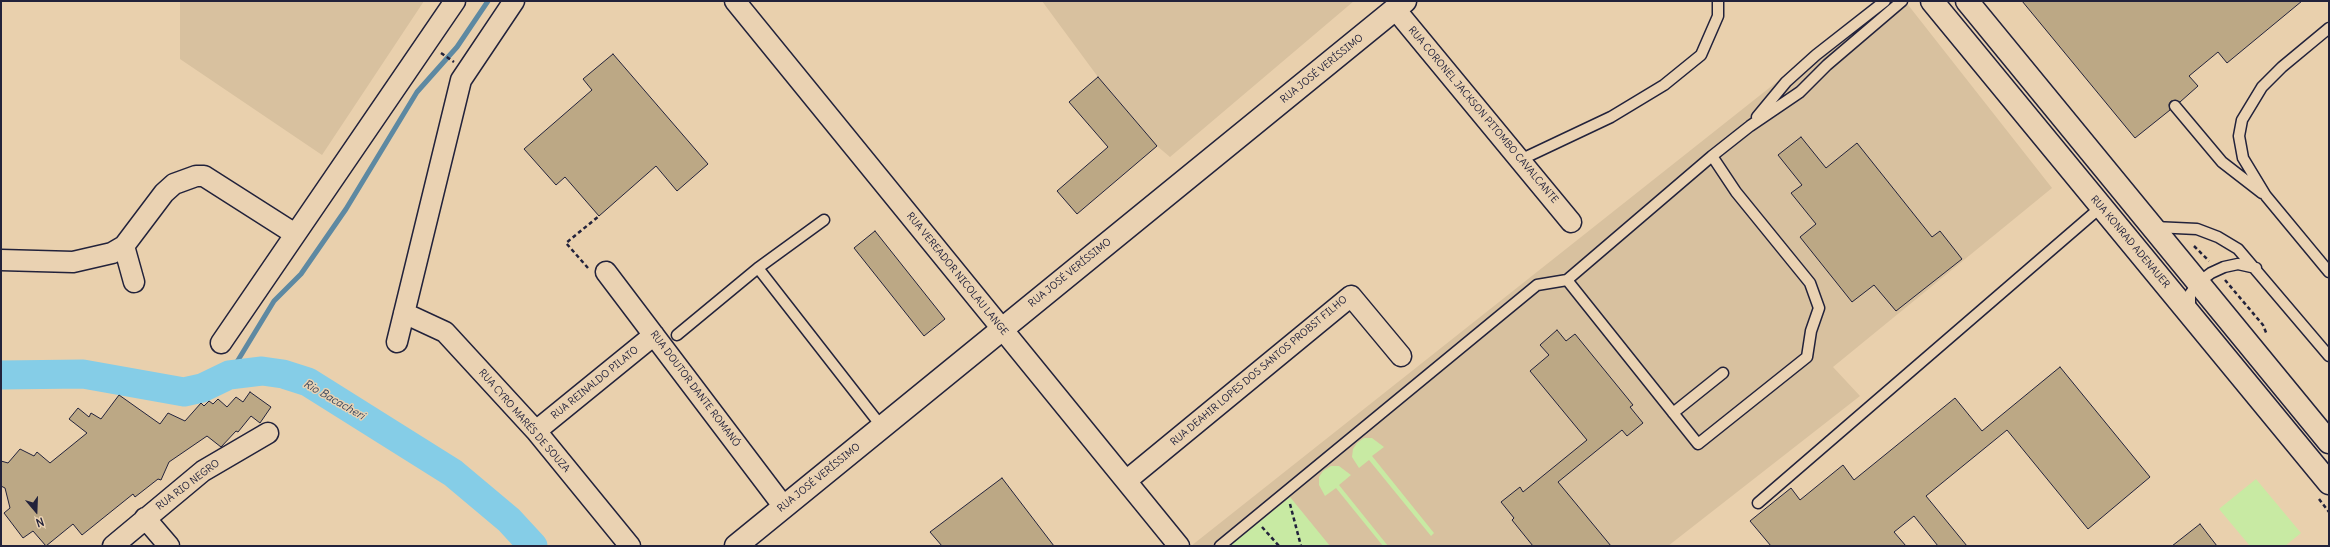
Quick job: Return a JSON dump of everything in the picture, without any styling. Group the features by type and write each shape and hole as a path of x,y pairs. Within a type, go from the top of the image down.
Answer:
{"main road":[{"name":"RUA KONRAD ADENAUER","path":"1932,1 2329,483"},
{"path":"1967,1 2329,442"},
{"name":"RUA JOSÉ VERÍSSIMO","path":"736,546 1400,5"}],"street":[{"path":"221,343 456,1"},
{"path":"397,342 461,80 514,1"},
{"name":"RUA VEREADOR NICOLAU LANGE","path":"735,1 1179,546"},
{"name":"RUA CORONEL JACKSON PITOMBO CAVALCANTE","path":"1400,5 1570,222"},
{"path":"1,260 73,262 106,255 124,246 164,193 174,184 196,176 204,176 296,234"},
{"path":"124,246 134,282"},
{"name":"RUA DOUTOR DANTE ROMANÓ","path":"599,272 654,335 784,507"},
{"name":"RUA DEAHIR LOPES DOS SANTOS PROBST FILHO","path":"1126,481 1351,296 1401,356"},
{"name":"RUA CYRO MARÉS DE SOUZA","path":"404,313 445,332 536,432 630,546"},
{"name":"RUA REINALDO PILATO","path":"536,432 654,335"},
{"name":"RUA RIO NEGRO","path":"113,546 144,518 203,471 268,433"},
{"path":"144,518 169,546"}],"lane":[{"path":"1520,160 1611,118 1664,85 1701,55 1718,16 1718,1"},
{"path":"1750,126 1786,82 1816,55 1885,1"},
{"path":"1220,546 1537,285 1567,280 1712,156 1750,126 1800,92 1827,65 1902,1"},
{"path":"2329,28 2270,79 2258,93 2242,120 2239,136 2241,152 2266,196 2329,272"},
{"path":"2174,106 2218,158 2238,176 2266,196"},
{"path":"1567,280 1698,444 1807,357 1811,331 1819,308 1810,283 1736,192 1712,156"},
{"path":"1758,503 2101,207"},
{"path":"677,335 758,268 824,220"},
{"path":"2154,228 2188,228 2208,232 2238,249 2327,351"},
{"path":"2192,316 2188,300 2190,294 2199,282 2217,270 2230,265 2247,265 2256,268"},
{"path":"758,268 882,427"},
{"path":"1673,413 1723,373"}],"path":[{"path":"427,44 468,71"},
{"path":"599,216 566,243 599,272"},
{"path":"1289,498 1301,546"},
{"path":"1258,523 1279,546"}],"shaded area":[{"path":"180,1 424,1 322,155 180,59"},
{"path":"1042,1 1354,1 1170,157 1157,146 1098,77"},
{"path":"1879,1 1905,1 2052,188 1833,367 1860,396 1668,546 1191,546"}],"green space":[{"path":"1364,438 1372,438 1384,447 1372,456 1434,533 1431,536 1369,460 1359,468 1352,457 1353,449 1357,443"},
{"path":"1331,466 1339,466 1351,475 1339,485 1388,546 1383,546 1336,488 1325,496 1319,485 1319,477 1323,471"},
{"path":"2256,479 2301,533 2285,546 2250,546 2219,509"},
{"path":"1290,497 1330,546 1230,546 1289,498"}],"building":[{"path":"2022,1 2302,1 2227,63 2218,52 2189,76 2198,86 2180,102 2171,101 2169,104 2170,110 2135,138"},
{"path":"613,54 708,164 677,191 656,166 599,216 565,177 556,185 524,149 592,90 583,79"},
{"path":"1098,77 1157,146 1077,214 1057,191 1108,147 1069,102"},
{"path":"1801,137 1826,168 1857,143 1932,237 1940,231 1962,259 1896,311 1874,285 1852,302 1800,237 1816,224 1791,193 1802,185 1778,155"},
{"path":"875,231 945,319 924,336 854,248"},
{"path":"1557,330 1566,341 1575,334 1633,405 1630,407 1643,423 1627,436 1622,430 1558,482 1611,546 1533,546 1512,520 1514,518 1501,502 1520,487 1523,492 1587,440 1530,371 1549,355 1540,345"},
{"path":"2060,367 2150,477 2088,529 2007,430 1926,496 1967,546 1938,546 1914,516 1894,532 1906,546 1771,546 1750,521 1791,488 1800,500 1843,465 1854,480 1955,398 1982,431"},
{"path":"250,392 271,407 260,423 251,416 238,432 236,431 221,447 207,436 169,462 161,480 158,479 135,497 133,494 82,535 73,524 46,546 33,531 23,538 4,513 10,508 5,488 1,486 1,461 8,463 20,449 34,456 37,452 50,463 87,433 69,419 78,408 89,417 91,413 101,419 119,395 160,424 168,413 185,421 201,403 204,406 209,401 213,404 218,399 227,407 236,397 243,402"},
{"path":"1002,478 1054,546 942,546 930,532"},
{"path":"2200,524 2217,546 2172,546"}],"waterway":[{"path":"229,375 274,301 301,274 346,209 417,92 457,47 488,1"},
{"name":"Rio Bacacheri","path":"1,375 83,374 184,392 202,388 229,375 262,371 283,374 308,382 453,473 509,520 533,546"}]}
